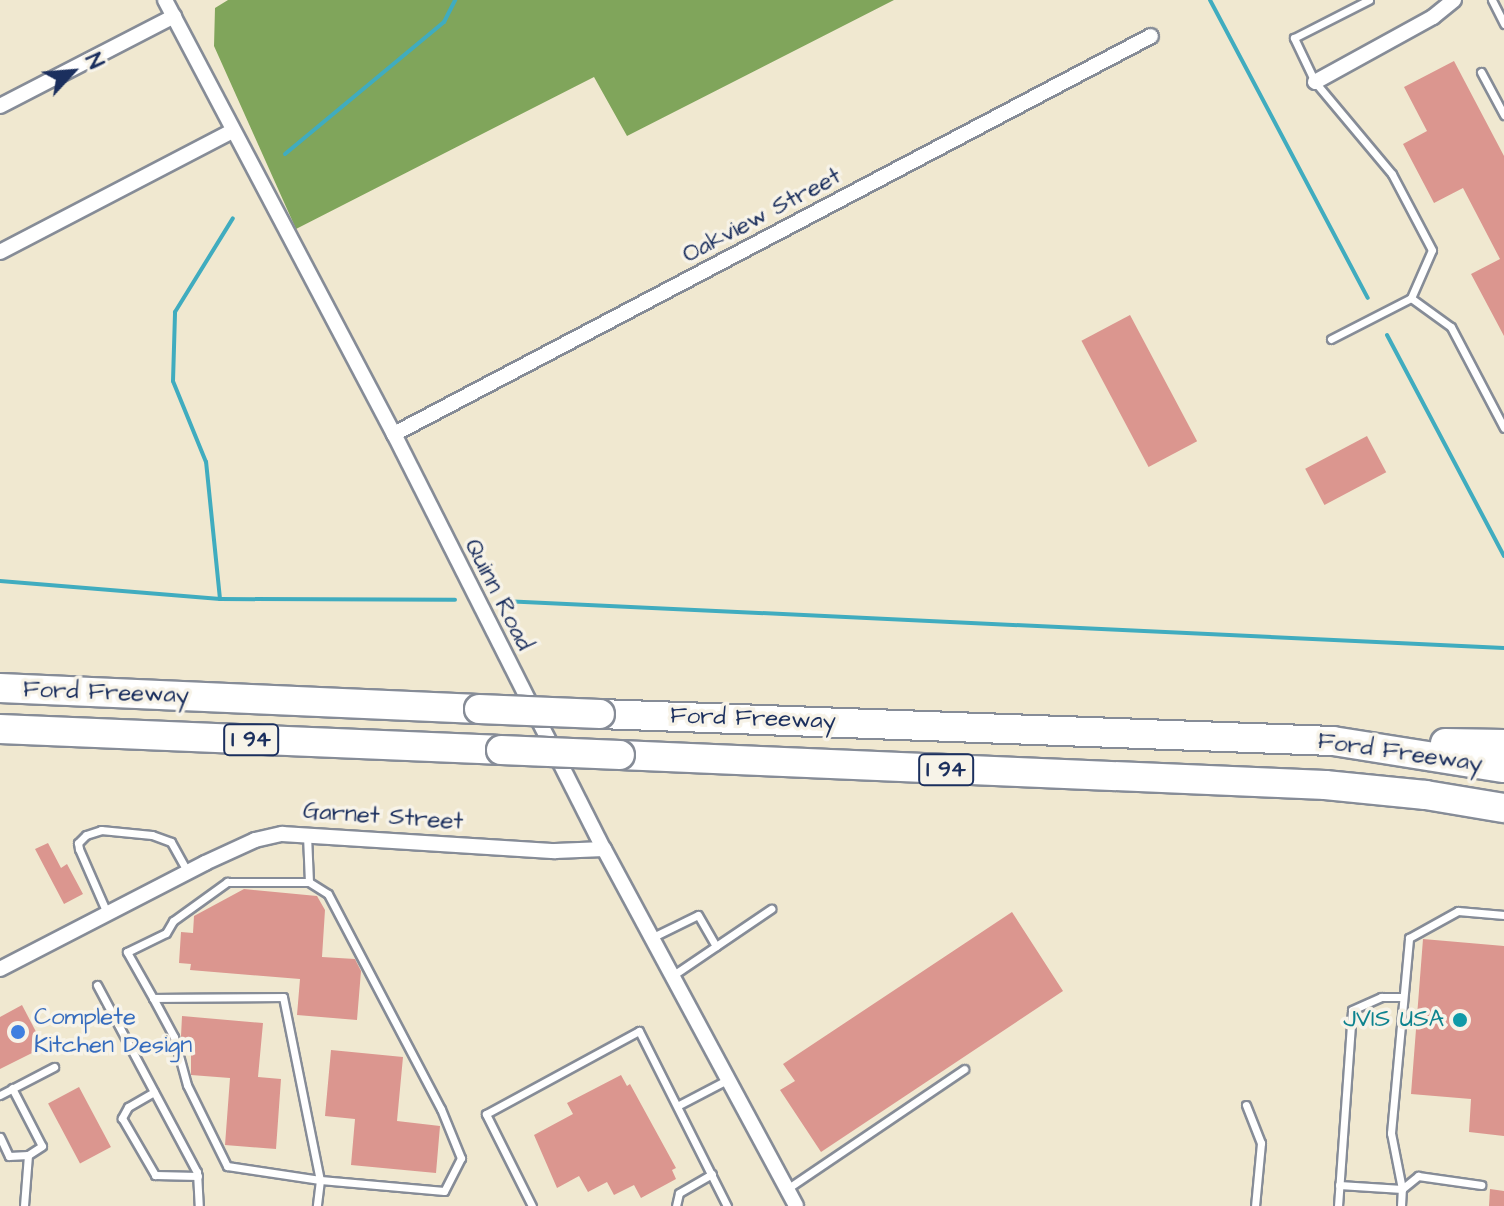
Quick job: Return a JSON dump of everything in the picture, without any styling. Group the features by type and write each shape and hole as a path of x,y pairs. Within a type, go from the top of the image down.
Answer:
{"highway":[{"name":"Ford Freeway","path":"0,688 1333,741 1504,768"},
{"name":"Ford Freeway","path":"0,729 1325,785 1426,795 1504,808"},
{"path":"1333,741 1504,744"}],"street":[{"name":"Quinn Road","path":"165,0 394,434 604,849 796,1206"},
{"path":"1315,82 1433,17 1454,0"},
{"path":"0,106 174,16"},
{"name":"Oakview Street","path":"394,434 1151,36"},
{"path":"0,252 232,131"},
{"name":"Garnet Street","path":"0,969 187,871 255,840 307,833 555,851 604,849"}],"lane":[{"path":"1331,339 1411,298 1432,250 1392,174 1315,82 1294,38 1369,0"},
{"path":"1492,0 1504,24"},
{"path":"1481,72 1504,115"},
{"path":"1411,298 1451,327 1504,428"},
{"path":"107,913 79,849 78,843 86,835 101,830 152,835 171,842 187,871"},
{"path":"307,833 309,882"},
{"path":"227,882 309,882 328,894 441,1109 461,1158 444,1191 320,1180 227,1166 187,1085 174,1037 127,952 166,933 173,921 227,882"},
{"path":"672,976 771,909"},
{"path":"1401,1206 1402,1189 1391,1133 1409,938 1458,911 1504,915"},
{"path":"651,938 698,915 716,946"},
{"path":"97,985 198,1176 199,1206"},
{"path":"153,998 283,997 320,1180 317,1206"},
{"path":"1338,1206 1352,1010 1381,997 1402,997"},
{"path":"532,1206 486,1114 639,1031 679,1105 727,1206"},
{"path":"0,1095 54,1067"},
{"path":"787,1189 964,1069"},
{"path":"679,1105 728,1080"},
{"path":"0,1137 9,1156 28,1155 42,1146 12,1088"},
{"path":"154,1092 128,1107 122,1118 155,1175 198,1176"},
{"path":"1246,1105 1261,1143 1255,1206"},
{"path":"24,1206 28,1155"},
{"path":"676,1206 679,1193 712,1174"},
{"path":"1339,1185 1402,1189 1418,1176 1481,1185"}],"green space":[{"path":"228,0 894,0 627,136 594,77 296,229 214,46 215,8"}],"building":[{"path":"1454,61 1504,156 1504,336 1471,274 1500,259 1463,188 1434,203 1403,144 1427,131 1404,87"},
{"path":"1130,315 1197,441 1149,467 1081,341"},
{"path":"1367,436 1386,472 1324,505 1305,469"},
{"path":"48,843 61,868 67,864 83,894 64,904 35,849"},
{"path":"244,889 317,896 325,910 322,957 355,959 361,971 357,1020 297,1015 300,979 190,970 191,964 179,963 181,932 193,933 194,916"},
{"path":"1012,912 1063,991 821,1152 780,1090 795,1081 783,1064"},
{"name":"JVIS USA","path":"1423,939 1504,946 1504,1136 1469,1132 1471,1099 1411,1094"},
{"name":"Complete Kitchen Design","path":"22,1005 44,1047 0,1069 0,1017"},
{"path":"182,1016 263,1023 258,1077 281,1079 276,1149 225,1145 230,1078 191,1075 191,1049 184,1048 181,1036"},
{"path":"331,1050 403,1057 397,1121 440,1126 436,1173 351,1165 355,1119 325,1116"},
{"path":"621,1075 627,1086 630,1084 676,1168 672,1170 676,1179 641,1198 634,1185 614,1195 607,1182 588,1192 579,1176 557,1188 534,1135 573,1114 567,1103"},
{"path":"79,1087 111,1147 80,1163 48,1103"},
{"path":"1490,1189 1504,1191 1504,1206 1489,1206"}],"waterway":[{"path":"285,154 444,22 455,0"},
{"path":"1210,0 1368,298"},
{"path":"220,599 206,462 173,381 175,312 233,218"},
{"path":"1387,335 1504,556"},
{"path":"0,581 220,599 455,600"},
{"path":"504,601 1504,648"}],"place":[{"name":"JVIS USA","path":"1460,1020"},
{"name":"Complete Kitchen Design","path":"18,1032"}]}
